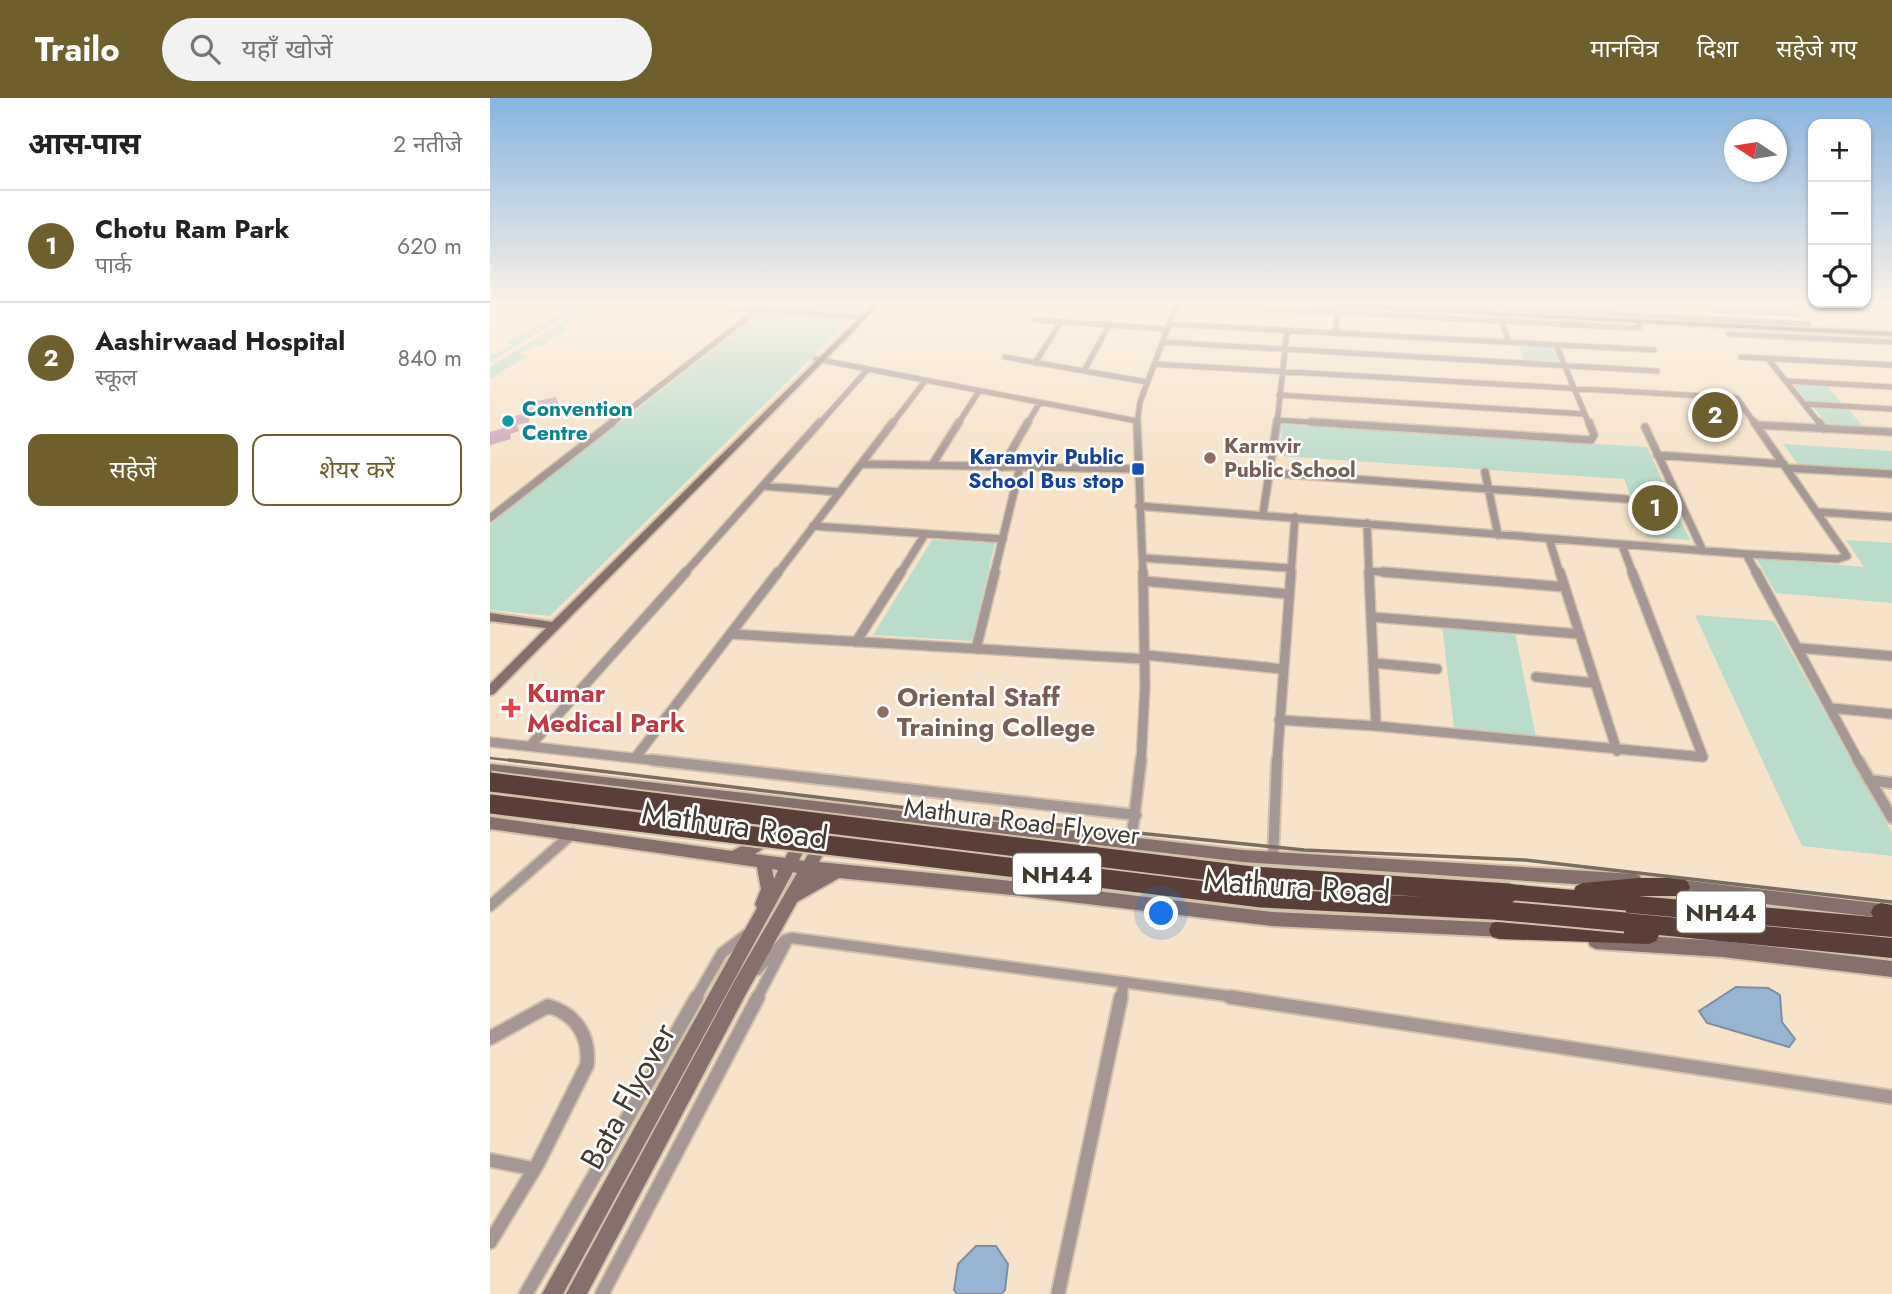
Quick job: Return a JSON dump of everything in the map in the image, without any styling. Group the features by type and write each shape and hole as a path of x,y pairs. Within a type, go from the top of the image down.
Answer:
{"highway":[{"name":"Mathura Road Flyover","path":"490,782 1252,876 1434,886 1549,896"},
{"name":"Mathura Road Flyover","path":"490,804 1262,898 1493,910 1892,948"},
{"path":"1549,896 1639,887 1680,887"},
{"name":"Mathura Road","path":"1549,896 1889,916"},
{"path":"1499,930 1650,934 1700,929"}],"main road":[{"path":"490,617 553,625"},
{"name":"Mathura Road","path":"490,769 1131,844 1273,858 1495,874 1606,878 1889,916"},
{"path":"733,985 791,899 840,810"},
{"path":"791,899 837,871"}],"street":[{"path":"490,512 689,360"},
{"path":"490,691 818,360 1137,421"},
{"path":"1016,360 1147,382"},
{"path":"1084,371 1090,360"},
{"path":"1131,844 1142,757 1145,657 1137,421 1156,360"},
{"path":"1263,514 1271,473 1283,360"},
{"path":"1457,360 1657,371"},
{"path":"1276,420 1591,440 1594,435 1562,360"},
{"path":"1625,360 1630,369"},
{"path":"1770,360 1824,429"},
{"path":"1786,360 1892,365"},
{"path":"1139,506 1745,554 1845,558 1847,553 1739,400 1733,398 1154,364"},
{"path":"530,746 868,369"},
{"path":"635,758 925,381"},
{"path":"1787,381 1892,387"},
{"path":"932,465 979,391"},
{"path":"1279,395 1584,414"},
{"path":"1002,467 1040,402"},
{"path":"1805,404 1892,409"},
{"path":"1757,425 1892,432"},
{"path":"1644,427 1703,551"},
{"path":"1657,454 1892,474"},
{"path":"861,464 1138,469"},
{"path":"976,649 1020,467"},
{"path":"1485,472 1498,535"},
{"path":"1271,473 1626,499"},
{"path":"763,486 840,492"},
{"path":"1818,512 1892,517"},
{"path":"1273,858 1279,720 1295,517"},
{"path":"1367,523 1377,726"},
{"path":"813,526 1003,539"},
{"path":"856,642 925,534"},
{"path":"1549,539 1617,751"},
{"path":"1279,720 1377,726 1617,751 1703,757 1622,545"},
{"path":"1745,554 1799,648 1868,780 1892,818"},
{"path":"1143,558 1290,568"},
{"path":"1369,571 1565,587"},
{"path":"1143,581 1288,594"},
{"path":"1371,617 1580,634"},
{"path":"490,684 553,625"},
{"path":"730,634 1145,657 1283,668"},
{"path":"1799,648 1892,656"},
{"path":"1374,663 1437,669"},
{"path":"1536,677 1595,682"},
{"path":"1831,708 1892,714"},
{"path":"490,742 1136,815"},
{"path":"1868,780 1892,783"},
{"path":"735,857 753,849 767,838 775,825 775,811 765,802"},
{"path":"526,1294 722,953 756,928 820,808"},
{"path":"863,874 858,861 858,846 875,823 891,816"},
{"name":"Mathura Road","path":"490,823 809,868 1012,888 1272,919 1499,930 1627,945 1723,949 1892,969"},
{"path":"490,906 573,834"},
{"path":"756,928 768,889 763,861"},
{"name":"Bata Flyover","path":"552,1294 733,985 756,928"},
{"path":"602,1294 789,938"},
{"path":"733,985 789,938 1124,982 1892,1097"},
{"path":"1058,1294 1124,982"},
{"name":"Bata Flyover","path":"576,1294 729,1010 733,985"},
{"path":"490,1038 548,1006 557,1008 577,1024 589,1043 587,1065 534,1169 490,1242"},
{"path":"490,1160 534,1169"}],"green space":[{"path":"502,360 521,360 490,379 490,367"},
{"path":"700,360 810,360 550,616 490,610 490,524"},
{"path":"1558,360 1559,363 1524,361"},
{"path":"1793,384 1827,386 1843,405 1808,403"},
{"path":"1813,407 1848,409 1866,430 1830,427"},
{"path":"1282,424 1647,447 1690,540 1647,537 1624,479 1279,456"},
{"path":"1783,444 1892,451 1892,470 1798,464"},
{"path":"932,540 995,543 972,641 873,635"},
{"path":"1846,540 1892,543 1892,603 1776,593 1756,558 1864,567"},
{"path":"1695,615 1774,621 1892,833 1892,856 1802,846"},
{"path":"1442,625 1515,632 1536,737 1454,728"}],"water":[{"path":"1736,987 1768,988 1780,995 1782,1022 1795,1039 1789,1047 1707,1023 1699,1011"},
{"path":"976,1246 996,1246 1008,1264 1005,1290 1001,1294 957,1294 954,1290 958,1264"}],"building":[{"name":"Convention Centre","path":"556,397 559,405 544,409 545,412 530,416 529,422 517,425 519,431 510,434 511,439 490,445 490,432 504,428 502,421 526,413 522,404"}],"railway":[{"path":"490,758 524,762"},
{"path":"509,760 991,818 1304,850 1525,860 1892,902"}],"place":[{"name":"Aashirwaad Hospital","path":"1715,415"},
{"name":"Convention Centre","path":"508,421"},
{"name":"Karmvir Public School","path":"1210,458"},
{"name":"Karamvir Public School Bus stop","path":"1138,469"},
{"name":"Chotu Ram Park","path":"1655,508"},
{"name":"Kumar Medical Park","path":"511,708"},
{"name":"Oriental Staff Training College","path":"883,712"}]}
